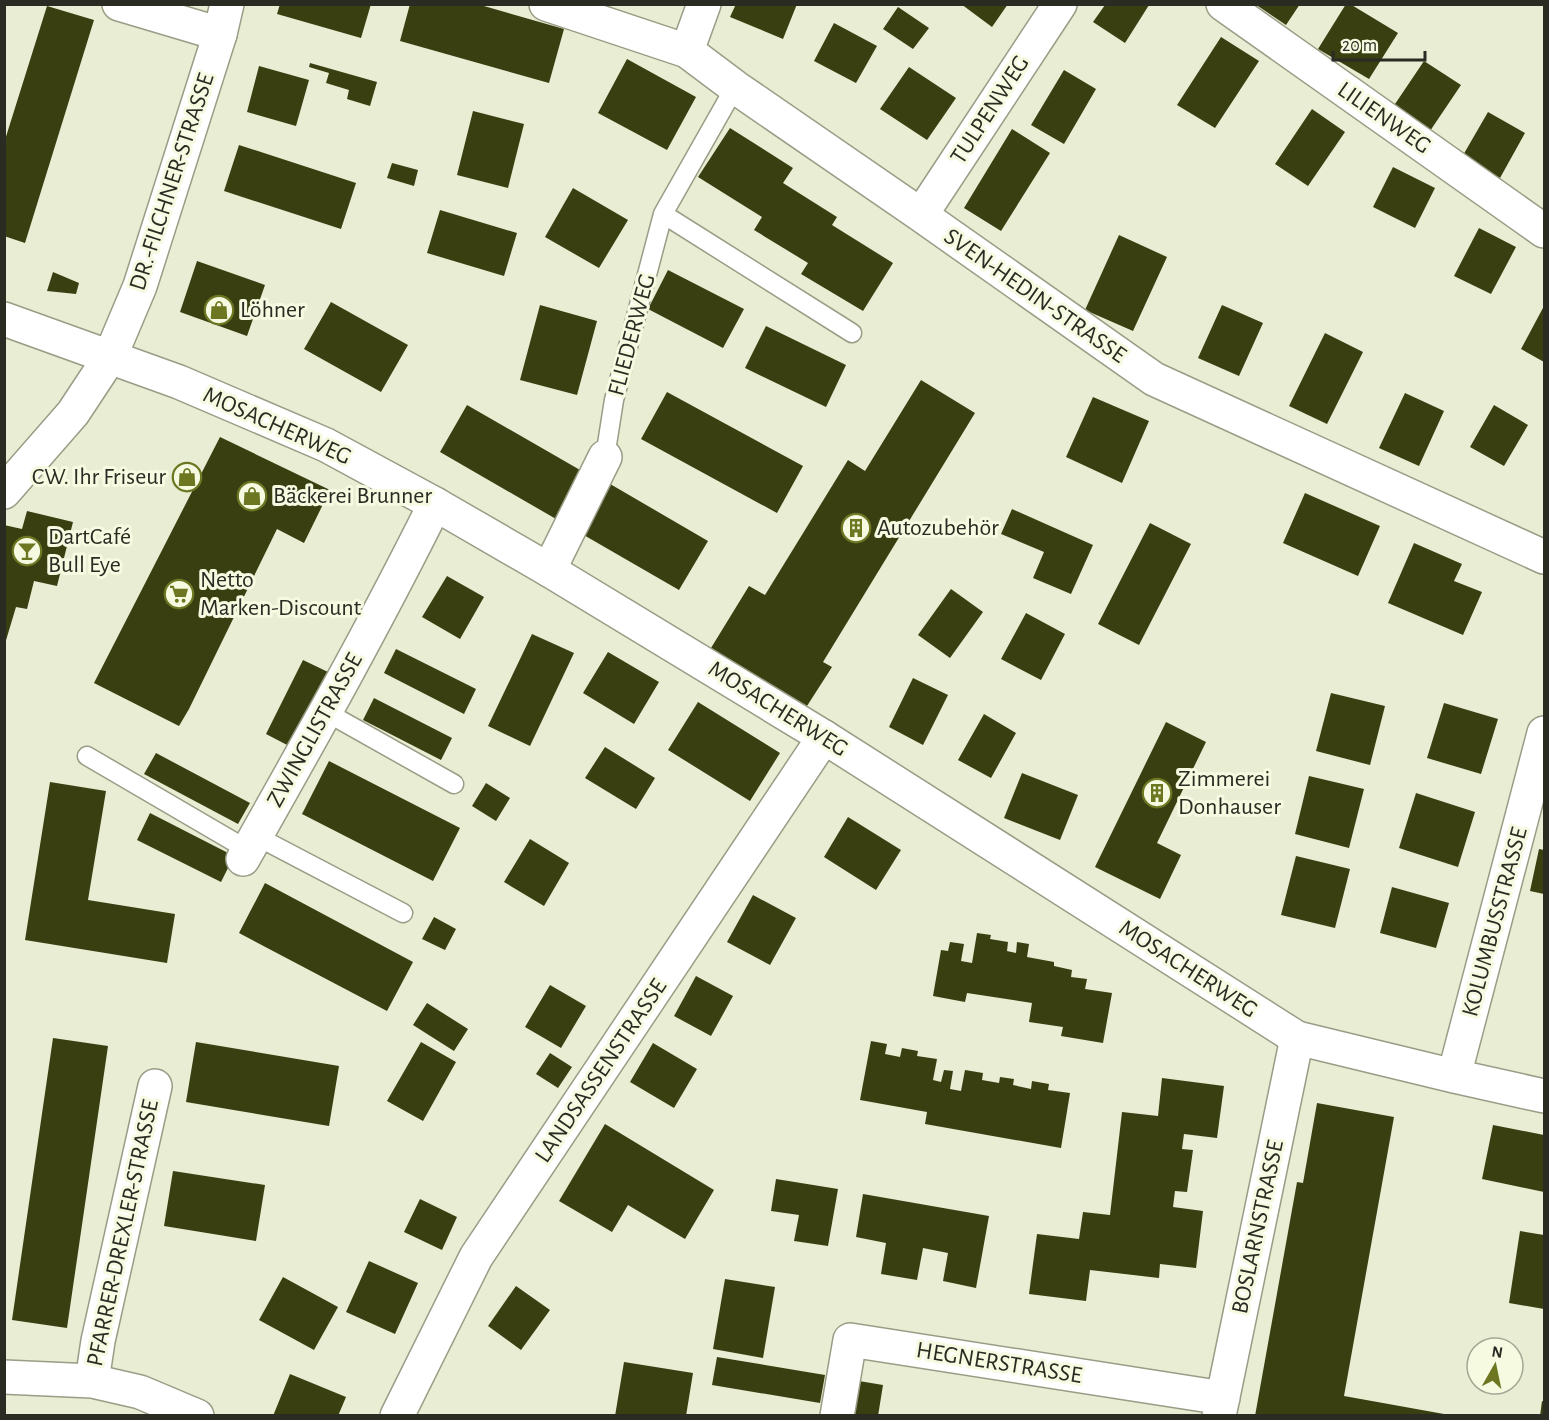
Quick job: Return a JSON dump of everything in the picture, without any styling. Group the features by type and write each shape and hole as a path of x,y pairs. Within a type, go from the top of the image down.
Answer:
{"street":[{"path":"119,4 224,19"},
{"name":"SVEN-HEDIN-STRASSE","path":"546,4 687,51 735,87 1154,379 1545,557"},
{"path":"687,51 704,4"},
{"name":"TULPENWEG","path":"921,215 1059,4"},
{"name":"LILIENWEG","path":"1223,4 1545,231"},
{"name":"DR.-FILCHNER-STRASSE","path":"4,492 73,413 110,357 140,286 224,19"},
{"name":"MOSACHERWEG","path":"4,319 179,382 326,445 435,504 549,570 824,737 1298,1038 1545,1096"},
{"path":"549,570 605,457"},
{"name":"ZWINGLISTRASSE","path":"249,848 326,712 435,504"},
{"name":"KOLUMBUSSTRASSE","path":"1454,1076 1545,733"},
{"name":"LANDSASSENSTRASSE","path":"397,1416 476,1257 824,737"},
{"name":"BOSLARNSTRASSE","path":"1221,1407 1298,1038"},
{"name":"PFARRER-DREXLER-STRASSE","path":"92,1381 98,1341 154,1086"},
{"name":"HEGNERSTRASSE","path":"837,1416 850,1340 1221,1407"},
{"path":"4,1377 92,1381 140,1392 197,1416"}],"lane":[{"name":"FLIEDERWEG","path":"605,457 614,400 663,214 735,87"},
{"path":"663,214 852,333"},
{"path":"326,712 454,784"},
{"path":"87,756 249,848 404,913"}],"building":[{"path":"280,4 371,4 361,38 277,14"},
{"path":"410,4 477,4 564,29 549,83 400,41"},
{"path":"736,4 797,4 783,39 730,17"},
{"path":"961,4 1008,4 992,27"},
{"path":"1255,4 1300,4 1286,25"},
{"path":"1346,4 1350,4 1398,33 1369,79 1318,49"},
{"path":"1105,5 1149,5 1125,43 1093,22"},
{"path":"47,6 94,20 25,243 4,236 4,143"},
{"path":"898,7 929,28 913,49 883,29"},
{"path":"834,23 877,46 856,83 814,61"},
{"path":"1221,37 1259,61 1215,128 1177,105"},
{"path":"627,59 696,97 667,150 598,113"},
{"path":"1424,61 1461,85 1430,131 1393,107"},
{"path":"310,63 377,82 370,106 347,99 349,90 326,83 329,73 309,67"},
{"path":"259,66 309,80 296,126 247,112"},
{"path":"909,67 956,98 927,140 880,109"},
{"path":"1064,70 1096,89 1064,144 1031,125"},
{"path":"1312,109 1345,132 1308,186 1275,164"},
{"path":"473,111 524,124 508,188 457,175"},
{"path":"1488,112 1525,133 1500,178 1462,157"},
{"path":"730,128 793,168 783,183 837,217 832,225 893,263 863,311 801,274 808,263 754,230 762,217 698,177"},
{"path":"1012,129 1050,153 1001,231 964,208"},
{"path":"239,145 356,183 341,229 224,191"},
{"path":"392,163 418,170 414,186 387,178"},
{"path":"1393,167 1435,188 1415,228 1373,207"},
{"path":"573,188 628,220 599,268 545,237"},
{"path":"440,210 517,233 504,276 427,253"},
{"path":"1479,228 1516,247 1491,294 1454,276"},
{"path":"1119,235 1167,257 1133,331 1085,310"},
{"path":"197,261 265,285 247,336 180,312"},
{"path":"668,270 744,309 723,348 648,309"},
{"path":"53,272 79,283 76,294 47,291"},
{"path":"331,302 408,345 381,392 304,349"},
{"path":"540,305 597,321 577,395 520,380"},
{"path":"1222,305 1263,323 1239,376 1198,358"},
{"path":"1544,306 1544,362 1521,349"},
{"path":"766,326 846,365 826,407 745,368"},
{"path":"1325,333 1363,352 1327,424 1289,406"},
{"name":"Autozubehör","path":"921,380 975,413 823,662 832,667 807,706 711,648 749,586 765,595 848,460 865,471"},
{"path":"667,392 803,466 777,513 641,439"},
{"path":"1405,393 1444,411 1419,466 1379,448"},
{"path":"1093,397 1149,421 1122,483 1066,457"},
{"path":"467,405 708,541 679,590 440,452"},
{"path":"1494,405 1528,425 1504,466 1470,447"},
{"path":"220,437 330,490 304,543 277,529 179,726 94,683"},
{"path":"1305,493 1380,526 1358,576 1283,543"},
{"path":"1012,509 1093,545 1071,594 1033,578 1044,552 1001,534"},
{"path":"27,511 73,522 57,586 34,581 27,609 16,607 4,647 4,525 22,529"},
{"path":"1150,523 1191,544 1139,645 1098,624"},
{"path":"1414,543 1462,564 1454,581 1482,592 1463,635 1388,603"},
{"path":"447,576 484,597 460,639 422,617"},
{"path":"951,589 983,612 950,658 918,635"},
{"path":"1026,613 1065,634 1041,680 1001,659"},
{"path":"532,634 574,653 530,746 488,726"},
{"path":"396,649 476,689 464,714 384,673"},
{"path":"608,652 659,682 634,724 583,693"},
{"path":"303,660 328,672 291,747 266,734"},
{"path":"913,678 948,695 923,745 889,727"},
{"path":"1331,693 1385,706 1370,765 1316,751"},
{"path":"374,698 452,738 441,760 363,720"},
{"path":"698,702 780,753 750,801 668,750"},
{"path":"1444,703 1498,719 1481,774 1427,758"},
{"path":"984,714 1016,733 991,778 958,760"},
{"name":"Zimmerei Donhauser","path":"1166,722 1206,742 1157,843 1181,855 1160,899 1095,867"},
{"path":"605,747 655,778 636,809 585,778"},
{"path":"156,753 250,803 238,824 144,774"},
{"path":"329,761 460,828 433,881 302,814"},
{"path":"1022,773 1078,795 1060,840 1004,818"},
{"path":"1309,776 1364,789 1349,848 1295,834"},
{"path":"50,782 106,791 88,900 175,914 167,963 25,940"},
{"path":"486,783 510,798 496,821 472,806"},
{"path":"1416,793 1475,812 1458,867 1399,848"},
{"path":"150,813 234,856 221,882 137,840"},
{"path":"848,817 901,850 876,890 824,857"},
{"path":"530,839 569,863 544,906 504,882"},
{"path":"1539,849 1544,850 1544,894 1530,891"},
{"path":"1296,856 1350,869 1335,928 1281,915"},
{"path":"265,883 413,962 387,1011 239,933"},
{"path":"1392,887 1449,903 1436,948 1380,933"},
{"path":"753,895 796,918 770,965 727,942"},
{"path":"434,917 456,929 445,950 422,939"},
{"path":"977,933 991,935 990,939 1008,942 1007,951 1016,953 1017,942 1029,944 1027,957 1054,962 1054,966 1072,970 1071,977 1087,979 1085,989 1112,993 1103,1043 1061,1036 1063,1027 1029,1022 1032,1003 967,993 965,1002 933,996 941,950 948,951 950,942 964,944 961,961 972,963"},
{"path":"696,976 733,996 711,1036 674,1016"},
{"path":"550,985 586,1006 561,1048 525,1027"},
{"path":"427,1003 468,1029 454,1051 413,1025"},
{"path":"53,1038 108,1046 67,1328 12,1320"},
{"path":"871,1041 887,1044 885,1054 900,1057 902,1048 918,1051 917,1056 937,1059 933,1080 941,1082 944,1070 953,1071 950,1089 961,1091 965,1070 983,1073 982,1080 999,1083 1000,1077 1014,1079 1013,1085 1031,1089 1032,1081 1049,1084 1048,1090 1070,1093 1061,1148 925,1124 927,1112 860,1100"},
{"path":"196,1042 339,1066 329,1126 186,1102"},
{"path":"421,1042 456,1062 423,1121 387,1101"},
{"path":"653,1043 697,1069 674,1108 630,1082"},
{"path":"550,1053 572,1067 558,1088 536,1074"},
{"path":"1162,1078 1224,1086 1217,1138 1184,1134 1182,1149 1193,1150 1187,1192 1175,1191 1173,1207 1203,1211 1196,1268 1160,1264 1159,1278 1090,1270 1086,1301 1029,1294 1037,1234 1079,1239 1083,1212 1110,1215 1122,1112 1158,1116"},
{"path":"1317,1103 1394,1117 1344,1396 1444,1414 1444,1416 1255,1416 1297,1182 1303,1183"},
{"path":"605,1124 714,1190 685,1239 628,1205 612,1232 559,1201"},
{"path":"1493,1125 1544,1135 1544,1192 1482,1179"},
{"path":"173,1171 265,1185 256,1241 164,1226"},
{"path":"776,1179 838,1189 828,1246 794,1241 799,1215 771,1211"},
{"path":"863,1194 989,1216 976,1288 943,1281 948,1253 923,1248 917,1280 881,1274 886,1243 856,1237"},
{"path":"420,1199 457,1217 442,1250 404,1232"},
{"path":"1520,1231 1544,1235 1544,1309 1509,1303"},
{"path":"369,1261 418,1283 395,1334 346,1312"},
{"path":"283,1277 338,1307 314,1350 259,1320"},
{"path":"725,1279 775,1287 763,1358 713,1349"},
{"path":"516,1286 550,1310 521,1350 488,1326"},
{"path":"717,1357 825,1375 820,1403 712,1385"},
{"path":"624,1362 693,1373 686,1416 615,1416"},
{"path":"290,1374 346,1397 338,1416 273,1416"},
{"path":"853,1380 883,1385 878,1416 848,1416"},
{"path":"1542,1401 1544,1402 1544,1416 1540,1416"}],"place":[{"name":"Löhner","path":"219,310"},
{"name":"CW. Ihr Friseur","path":"187,477"},
{"name":"Bäckerei Brunner","path":"252,496"},
{"name":"Autozubehör","path":"856,528"},
{"name":"DartCafé Bull Eye","path":"27,551"},
{"name":"Netto Marken-Discount","path":"179,594"},
{"name":"Zimmerei Donhauser","path":"1157,793"}]}
